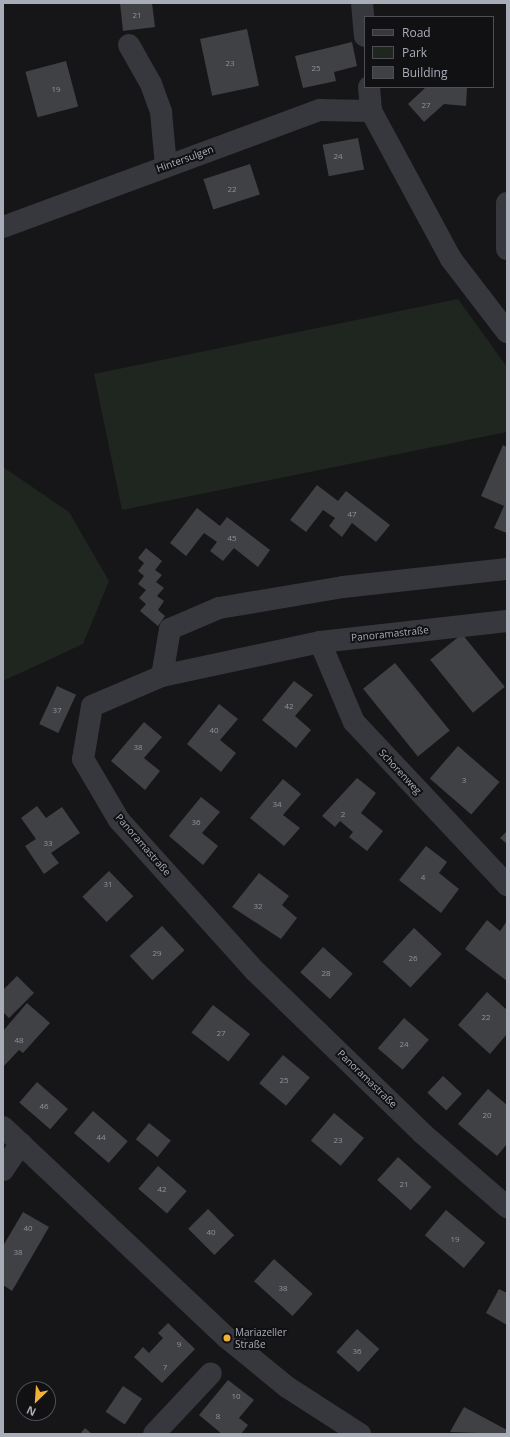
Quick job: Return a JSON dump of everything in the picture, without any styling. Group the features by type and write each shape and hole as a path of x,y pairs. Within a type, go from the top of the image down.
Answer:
{"street":[{"path":"362,3 364,25"},
{"path":"129,45 151,84 161,112 166,166"},
{"path":"369,88 371,112 451,260 507,332"},
{"name":"Hintersulgen","path":"3,226 320,110 371,112"},
{"path":"507,203 507,249"},
{"path":"162,676 170,629 219,608 342,586 507,569"},
{"name":"Panoramastraße","path":"507,621 320,642 162,676 92,706 83,759 119,820 255,971 422,1133 507,1207"},
{"name":"Schorenweg","path":"320,642 354,722 507,885"},
{"path":"3,1127 227,1338 286,1387 360,1434"},
{"path":"3,1170 21,1143"},
{"path":"154,1434 210,1373"}],"green space":[{"path":"458,299 507,367 507,432 122,510 94,374"},
{"path":"3,467 69,512 109,581 83,644 3,681"}],"building":[{"path":"120,3 152,3 155,27 123,31"},
{"path":"247,29 259,86 212,96 200,39"},
{"path":"352,42 357,66 334,72 336,81 303,88 295,56"},
{"path":"66,61 78,106 38,117 25,72"},
{"path":"425,88 467,88 466,106 444,104 424,122 408,104"},
{"path":"358,138 364,169 329,176 323,145"},
{"path":"250,164 260,194 213,210 203,179"},
{"path":"503,445 507,447 507,533 494,528 504,506 481,496"},
{"path":"317,485 338,501 346,491 390,525 376,542 352,523 342,537 329,526 335,518 323,510 306,532 290,520"},
{"path":"197,508 220,526 227,517 270,550 258,567 234,548 223,561 210,551 217,542 204,533 186,556 170,543"},
{"path":"146,548 162,561 155,570 162,575 156,582 164,588 157,596 164,601 158,610 165,616 158,626 140,611 146,604 139,598 146,590 138,584 144,576 138,571 144,563 138,558"},
{"path":"462,634 505,687 473,713 430,660"},
{"path":"395,663 450,731 418,756 363,689"},
{"path":"294,681 313,695 295,716 311,730 296,748 262,720"},
{"path":"57,686 76,695 58,733 39,724"},
{"path":"219,704 238,719 220,740 236,753 221,772 187,744"},
{"path":"144,722 162,737 144,758 160,771 145,790 111,761"},
{"path":"458,746 500,782 471,815 430,778"},
{"path":"357,778 376,793 361,813 383,831 367,851 349,837 353,832 340,821 335,827 322,816"},
{"path":"283,779 301,794 283,815 300,828 284,846 250,818"},
{"path":"201,797 220,812 202,833 218,846 203,865 169,836"},
{"path":"37,806 46,818 62,807 80,833 51,853 59,863 44,874 25,846 36,839 21,818"},
{"path":"507,831 507,844 500,838"},
{"path":"426,846 447,862 439,873 459,889 441,913 399,880"},
{"path":"109,871 133,896 107,922 82,897"},
{"path":"259,873 289,896 282,905 297,918 281,939 232,907"},
{"path":"487,920 500,931 507,921 507,981 465,949"},
{"path":"162,926 185,950 152,980 130,956"},
{"path":"414,928 442,954 410,988 383,962"},
{"path":"323,947 353,974 330,999 300,972"},
{"path":"17,976 34,993 9,1018 3,1012 3,990"},
{"path":"487,992 507,1010 507,1034 490,1054 458,1025"},
{"path":"27,1003 50,1023 23,1053 19,1050 3,1067 3,1031"},
{"path":"213,1005 250,1034 228,1062 191,1033"},
{"path":"404,1018 429,1040 403,1070 378,1048"},
{"path":"283,1055 310,1077 286,1106 259,1083"},
{"path":"443,1076 462,1094 446,1111 427,1093"},
{"path":"37,1082 68,1109 50,1129 19,1102"},
{"path":"488,1089 507,1105 507,1144 497,1156 458,1124"},
{"path":"93,1111 128,1141 109,1163 74,1133"},
{"path":"334,1113 364,1138 341,1166 311,1141"},
{"path":"149,1123 171,1141 158,1157 136,1139"},
{"path":"398,1157 431,1187 411,1210 377,1180"},
{"path":"158,1166 187,1191 167,1214 138,1189"},
{"path":"208,1209 234,1235 214,1255 188,1229"},
{"path":"446,1210 485,1243 464,1268 425,1235"},
{"path":"23,1212 49,1227 12,1291 3,1285 3,1246"},
{"path":"274,1259 313,1294 293,1316 254,1281"},
{"path":"499,1289 507,1293 507,1325 486,1313"},
{"path":"168,1323 195,1349 162,1383 134,1357 143,1347 149,1353 163,1338 158,1333"},
{"path":"357,1329 379,1349 359,1372 336,1352"},
{"path":"228,1380 254,1400 239,1418 248,1425 241,1434 222,1434 199,1415"},
{"path":"123,1386 142,1399 125,1425 106,1412"},
{"path":"464,1407 507,1430 507,1434 450,1432"},
{"path":"85,1428 92,1434 80,1434"}],"place":[{"name":"Mariazeller Straße","path":"227,1338"}]}
